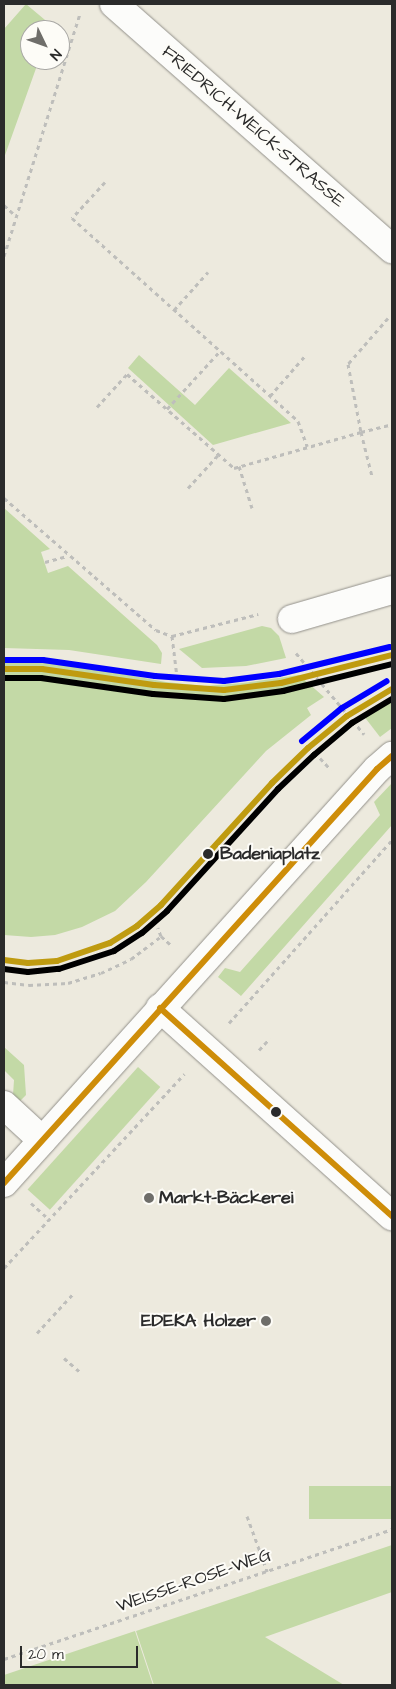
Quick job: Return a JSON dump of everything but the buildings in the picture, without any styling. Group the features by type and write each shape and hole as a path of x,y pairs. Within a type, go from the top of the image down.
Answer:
{"street":[{"name":"FRIEDRICH-WEICK-STRASSE","path":"114,4 392,250"},
{"path":"288,620 392,590"},
{"path":"4,1183 377,769 391,757"},
{"path":"160,1008 392,1216"},
{"path":"4,1105 42,1140"}],"path":[{"path":"4,256 81,12"},
{"path":"105,182 72,218 298,421 307,446"},
{"path":"4,205 16,216"},
{"path":"174,310 208,272"},
{"path":"372,476 361,432 348,364 388,318"},
{"path":"167,409 220,351"},
{"path":"270,396 304,357"},
{"path":"97,407 127,374 234,468 307,446 392,424"},
{"path":"188,488 219,454"},
{"path":"239,466 252,508"},
{"path":"4,498 156,630 172,636 271,610 288,620 296,654 359,729 391,757"},
{"path":"45,562 68,555"},
{"path":"172,636 177,677"},
{"path":"4,1268 205,1050 392,840"},
{"path":"4,982 29,985 68,983 101,974 131,959 161,936 158,928"},
{"path":"37,1333 72,1294"},
{"path":"64,1358 81,1372"},
{"path":"247,1516 267,1571"},
{"name":"WEISSE-ROSE-WEG","path":"4,1659 392,1529"}],"green space":[{"path":"26,4 45,20 20,20 20,70 35,70 4,158 4,29"},
{"path":"139,355 195,405 229,368 291,423 213,445 128,368"},
{"path":"4,508 50,549 41,552 48,573 68,566 157,645 162,653 161,664 69,650 4,648"},
{"path":"262,626 271,628 279,636 286,658 246,666 202,668 179,649"},
{"path":"52,661 166,682 204,686 243,683 299,675 324,697 307,708 311,715 266,751 146,882 115,911 82,927 55,935 31,937 4,935 4,662"},
{"path":"392,699 392,728 380,737 363,715"},
{"path":"392,783 392,825 241,996 218,977 225,968 240,972 380,815 374,802"},
{"path":"4,1047 24,1065 26,1095 19,1102 13,1095 14,1080 4,1070"},
{"path":"138,1067 160,1087 50,1210 28,1190"},
{"path":"309,1486 392,1486 392,1519 309,1519"},
{"path":"392,1545 392,1592 265,1637 344,1685 154,1685 136,1631"},
{"path":"135,1631 153,1685 4,1685 4,1675"}],"transit line":[{"path":"4,660 43,660 155,676 224,681 279,674 390,647"},
{"path":"4,669 42,669 154,685 224,690 281,683 392,655"},
{"path":"4,678 41,678 153,694 224,699 283,691 392,664"},
{"path":"302,741 342,708 387,681"},
{"path":"4,960 28,963 57,961 110,943 137,926 161,905 272,783 308,748 347,716 392,689"},
{"path":"4,969 28,972 59,969 114,951 142,933 167,911 278,789 314,755 352,723 392,699"},
{"path":"4,1183 377,769 392,756"},
{"path":"160,1008 392,1216"}],"place":[{"name":"Badeniaplatz","path":"208,854"},
{"name":"Markt-Bäckerei","path":"149,1198"},
{"name":"EDEKA Holzer","path":"266,1321"}]}
